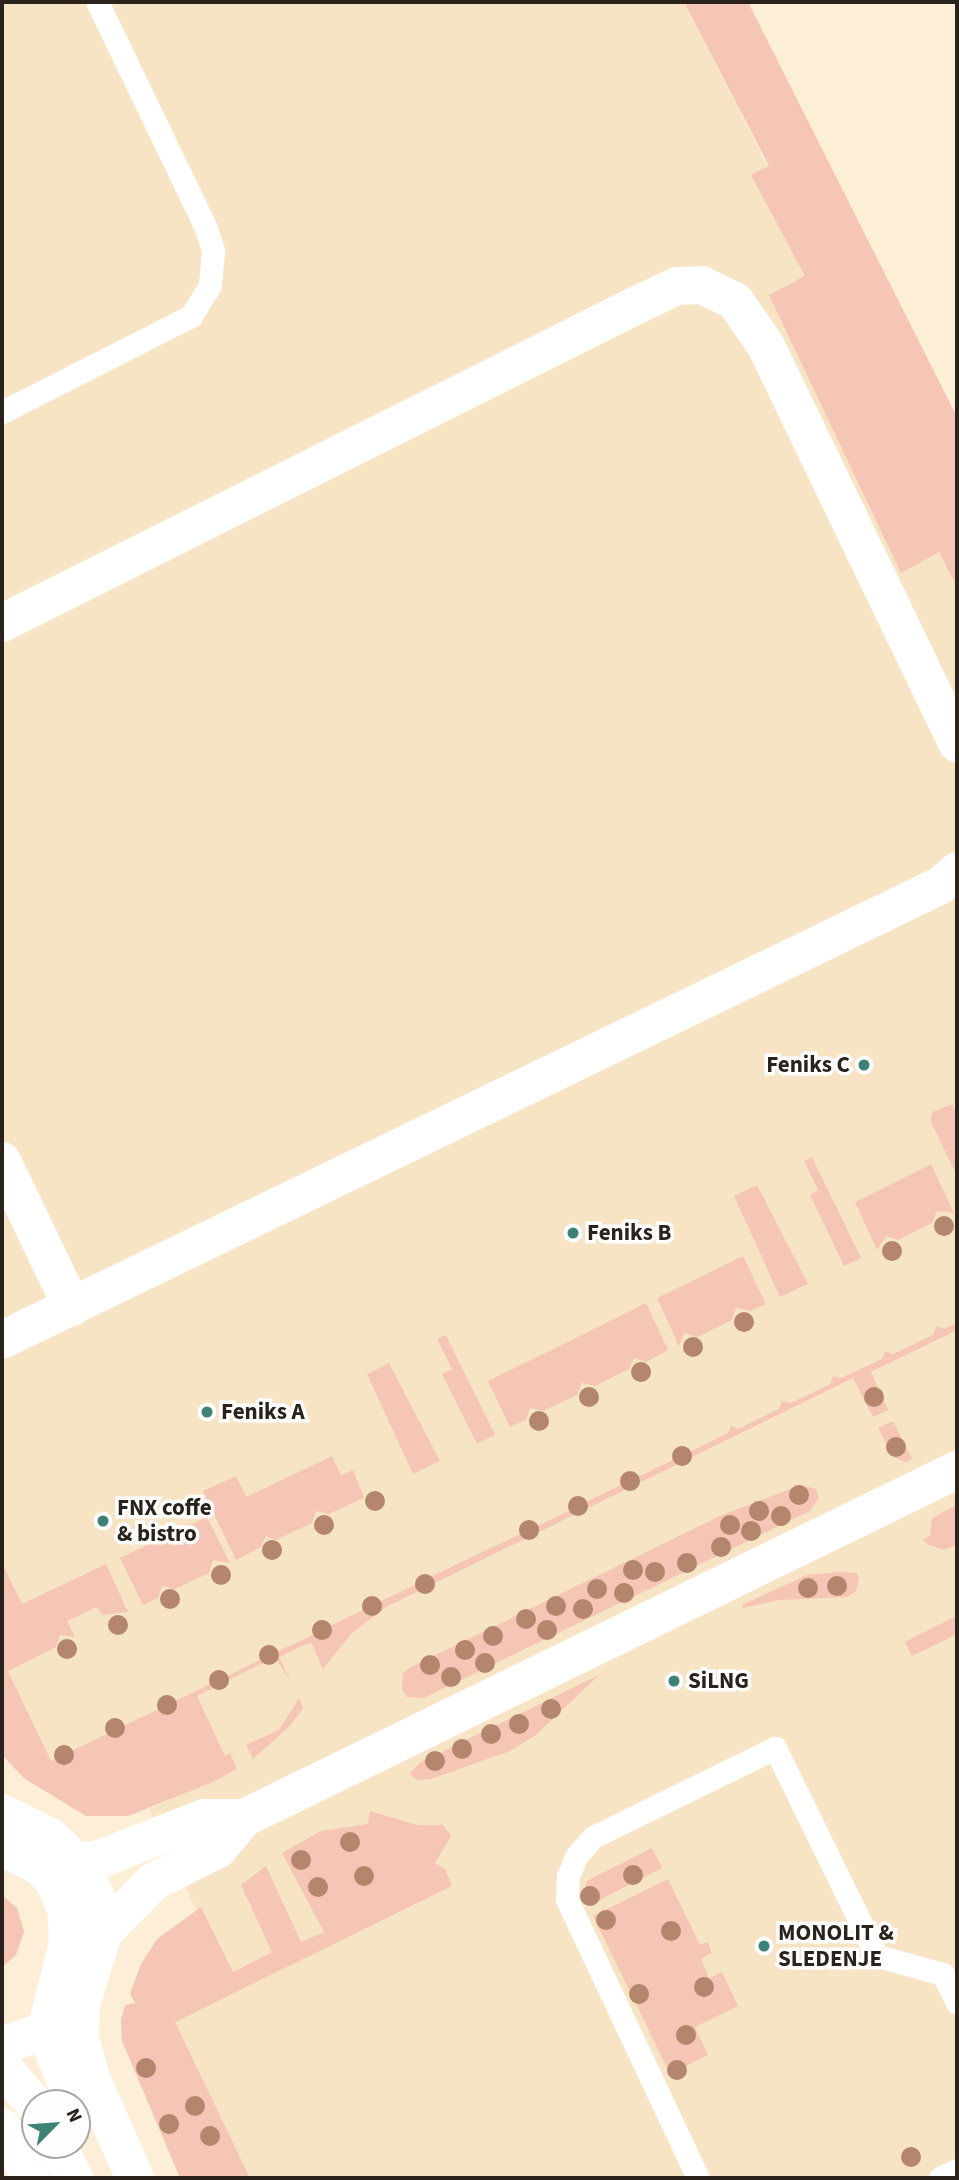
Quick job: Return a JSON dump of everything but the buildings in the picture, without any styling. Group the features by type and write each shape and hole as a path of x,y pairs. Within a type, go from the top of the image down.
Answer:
{"street":[{"path":"2,623 677,286 702,285 735,301 766,346 957,743"},
{"path":"2,1340 941,885 957,871"},
{"path":"2,1161 72,1307"},
{"path":"135,2178 82,2052 81,2004 103,1933 153,1882 218,1849 244,1818 957,1470"},
{"path":"2,1813 50,1838 59,1865 69,1927 46,2031 69,2089"},
{"path":"59,1865 137,1847 204,1818 244,1818"},
{"path":"2,1847 59,1865 96,1898 103,1933"},
{"path":"2,2045 46,2031 81,2004"},
{"path":"2,2066 21,2089"},
{"path":"2,2127 32,2178"},
{"path":"91,2139 110,2178"},
{"path":"64,2159 74,2178"}],"lane":[{"path":"2,412 191,316 210,285 213,250 206,228 97,2"},
{"path":"698,2178 567,1899 568,1876 577,1854 593,1837 775,1748 877,1956 943,1974 957,2003"},
{"path":"940,2178 957,2170"}],"shaded area":[{"path":"2,2 684,2 957,539 957,2178 250,2178 174,2022 201,1907 196,1910 149,1809 236,1770 229,1754 225,1756 195,1692 51,1761 8,1672 2,1673"},
{"path":"684,2 748,2 957,417 957,587 939,552 901,573 769,295 805,276 751,175 769,166"},
{"path":"952,1104 957,1114 957,1176 930,1120 933,1112"},
{"path":"812,1157 861,1258 844,1266 810,1195 818,1190 804,1161"},
{"path":"931,1164 954,1213 937,1211 932,1223 898,1240 886,1236 877,1250 855,1202"},
{"path":"757,1185 808,1284 780,1297 734,1196"},
{"path":"743,1256 766,1304 750,1311 736,1308 732,1320 697,1337 684,1333 679,1346 657,1298"},
{"path":"646,1303 668,1350 646,1362 634,1358 629,1369 595,1386 582,1383 577,1395 543,1411 530,1408 526,1420 510,1427 488,1381"},
{"path":"957,1323 957,1330 871,1372 888,1410 873,1417 853,1378 386,1607 352,1633 323,1669 311,1642 279,1657 291,1682 275,1657 197,1696 225,1756 230,1753 237,1769 213,1782 128,1816 86,1816 25,1779 2,1755 2,1563 22,1604 106,1564 128,1612 102,1615 97,1607 67,1621 75,1637 60,1635 56,1647 8,1671 51,1761 60,1757 62,1749 69,1752 111,1732 113,1724 121,1727 161,1708 165,1699 173,1702 214,1682 216,1674 225,1677 264,1658 267,1649 276,1652 296,1643 317,1633 320,1625 328,1627 367,1608 371,1600 379,1602 419,1583 422,1575 430,1577 522,1533 525,1526 533,1528 573,1509 576,1500 584,1503 625,1483 628,1476 636,1478 677,1458 680,1451 688,1453 728,1433 731,1426 738,1429 779,1409 782,1401 791,1403 830,1384 833,1376 841,1378 882,1359 885,1351 893,1354 933,1335 937,1326 944,1329"},
{"path":"446,1335 495,1435 477,1444 442,1374 452,1369 437,1339"},
{"path":"389,1363 440,1461 413,1474 367,1374"},
{"path":"893,1421 912,1459 906,1462 893,1457 878,1428"},
{"path":"332,1456 341,1475 353,1470 364,1498 329,1514 316,1511 312,1523 276,1540 266,1536 261,1547 236,1560 203,1491 236,1476 246,1497"},
{"path":"800,1485 816,1489 819,1498 810,1511 424,1698 407,1697 402,1690 403,1673 409,1668 720,1516"},
{"path":"957,1505 957,1545 944,1550 927,1544 923,1539 930,1536 932,1518"},
{"path":"207,1517 230,1563 213,1560 209,1573 175,1589 162,1586 158,1598 143,1605 120,1558"},
{"path":"857,1573 859,1578 856,1591 847,1597 779,1600 743,1608 742,1605 807,1575"},
{"path":"957,1616 957,1634 912,1656 905,1642"},
{"path":"599,1675 536,1735 510,1751 431,1779 417,1780 409,1774 421,1762"},
{"path":"299,1698 303,1708 290,1726 253,1759 246,1745 279,1730"},
{"path":"370,1811 417,1825 443,1825 451,1836 435,1863 445,1869 452,1886 175,2022 250,2178 180,2178 122,2041 121,2020 125,2005 135,2003 130,1994 141,1964 157,1939 201,1907 233,1972 272,1952 241,1885 266,1866 301,1942 324,1932 282,1853 321,1831 368,1824"},
{"path":"652,1848 662,1868 588,1906 583,1894 587,1881"},
{"path":"668,1879 700,1945 708,1942 712,1953 701,1959 709,1978 722,1972 738,2006 695,2027 708,2055 670,2074 593,1916"},
{"path":"2,1895 17,1908 24,1931 16,1955 2,1967"}],"place":[{"name":"Feniks C","path":"864,1065"},
{"name":"Feniks B","path":"573,1233"},
{"name":"Feniks A","path":"207,1412"},
{"name":"FNX coffe & bistro","path":"103,1521"},
{"name":"SiLNG","path":"674,1681"},
{"name":"MONOLIT & SLEDENJE","path":"764,1946"}]}
